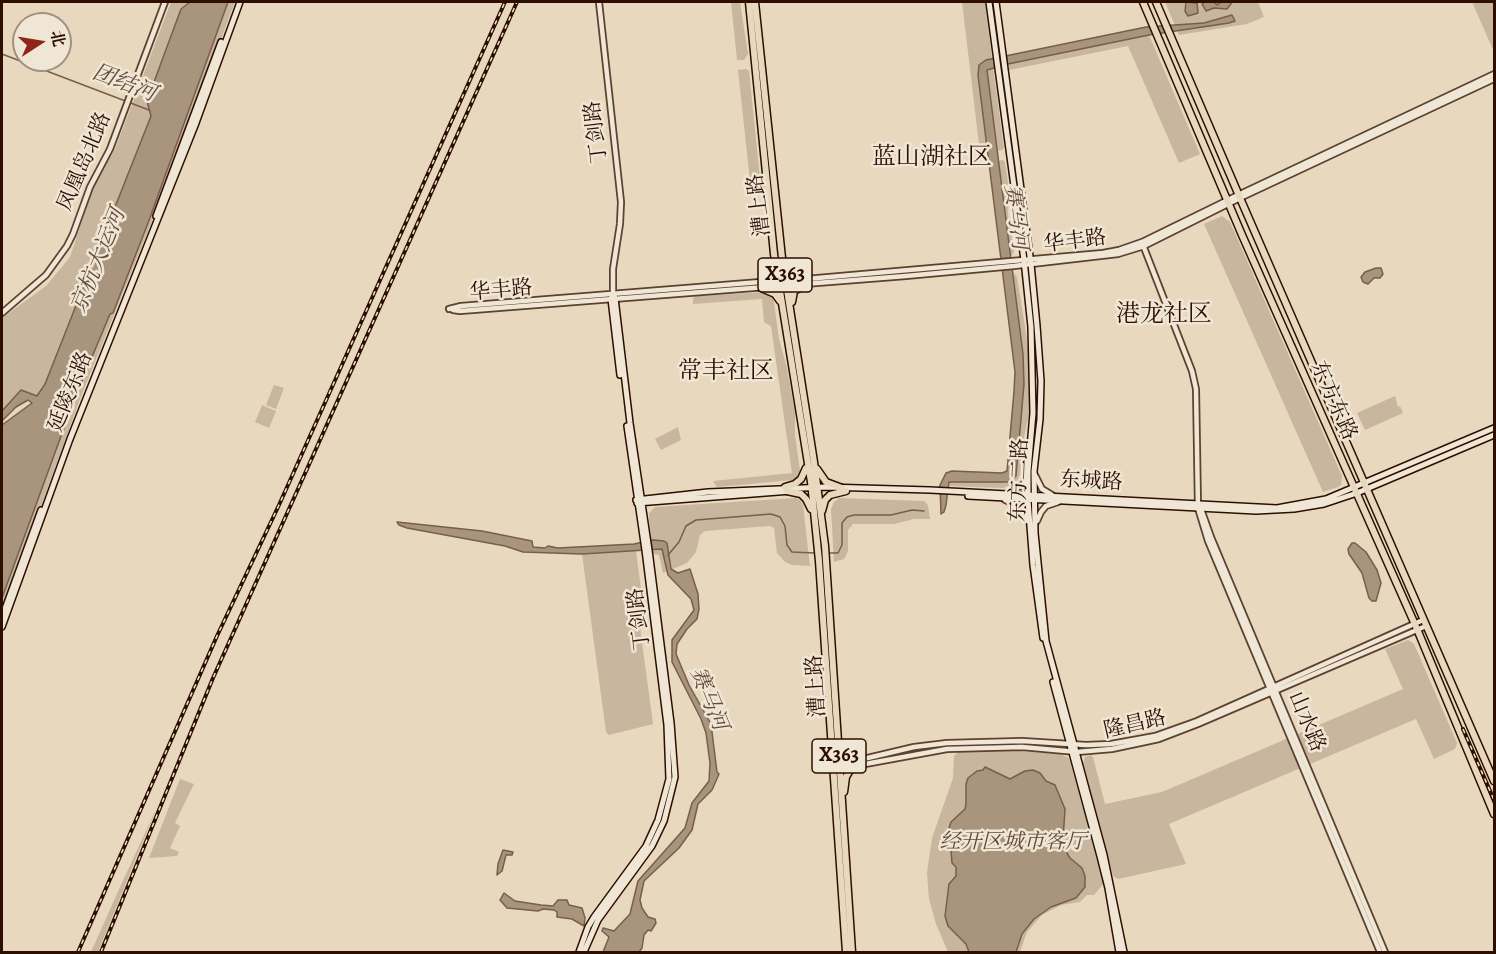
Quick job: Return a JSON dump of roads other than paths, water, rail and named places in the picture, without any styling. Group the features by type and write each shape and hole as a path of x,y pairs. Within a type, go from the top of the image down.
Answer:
{"main road":[{"name":"延陵东路","path":"2,617 70,429 152,228 238,2"},
{"name":"延陵东路","path":"2,627 70,439 163,208 238,2"},
{"name":"漕上路","path":"749,2 774,254 792,317 814,462 814,518 821,546"},
{"name":"东方二路","path":"989,2 1000,55 1005,66 1041,381 1040,419 1031,471 1030,526 1042,632 1053,685 1073,748"},
{"name":"东方二路","path":"996,2 1000,55 998,67 1028,262"},
{"name":"东方东路","path":"1143,2 1228,203 1416,627 1494,814"},
{"name":"东方东路","path":"1156,2 1494,781"},
{"name":"漕上路","path":"755,3 783,258 782,305 806,452 822,529 821,546"},
{"path":"774,254 770,275 760,284 775,294 782,305"},
{"path":"783,258 790,273 809,281"},
{"path":"792,317 794,291 809,281"},
{"name":"丁剑路","path":"584,952 598,920 652,846 664,820 672,793 675,765 613,297"},
{"name":"东城路","path":"1366,486 1494,428"},
{"name":"东城路","path":"639,501 708,492 814,488 1274,511 1324,504 1494,435"},
{"path":"786,489 795,484 806,471 806,452"},
{"path":"814,462 826,482 844,489"},
{"path":"1346,472 1358,466"},
{"path":"786,489 801,494 806,499 814,518"},
{"path":"822,529 822,506 825,500 835,492 844,489"},
{"name":"东方二路","path":"1031,498 1046,641 1112,886 1122,952"},
{"name":"X363","path":"821,546 822,561"},
{"name":"丁剑路","path":"579,952 594,917 646,846 667,792 669,779 667,725 647,550"},
{"name":"漕上路","path":"822,561 837,726 836,768 843,817 852,952"},
{"name":"漕上路","path":"822,561 846,952"},
{"path":"837,726 843,752 848,758 864,761"},
{"path":"843,817 846,777 850,770 864,761"}],"street":[{"name":"凤凰岛北路","path":"2,313 46,275 60,258 73,234 90,187 110,149 165,2"},
{"name":"丁剑路","path":"599,2 621,202 613,297"},
{"name":"华丰路","path":"613,297 461,306 449,309 460,311 760,284 1104,257 1143,244 1494,74"},
{"name":"华丰路","path":"1239,196 1494,79"},
{"name":"山水路","path":"1143,244 1197,389 1199,506 1208,541 1382,952"},
{"path":"1030,526 1022,508 1004,497 1024,484 1031,471"},
{"path":"1031,471 1042,489 1058,499"},
{"path":"1035,533 1037,518 1041,512 1058,499"},
{"name":"隆昌路","path":"836,768 864,761 947,749 1022,747 1112,749 1159,739 1425,623"}],"water":[{"name":"京杭大运河","path":"190,2 228,2 148,223 113,313 110,314 76,395 2,598 2,425 32,403 28,400 16,407 2,421 2,411 21,390 37,396 45,384 151,116 147,101 181,9"},
{"path":"1186,2 1197,3 1198,13 1188,16 1185,11"},
{"path":"1214,2 1217,5 1221,2 1231,2 1231,4 1227,9 1214,8 1206,11 1202,4"},
{"path":"1232,15 1235,21 1229,23 1149,35 987,70 1023,354 1024,384 1016,476 1009,482 949,482 946,505 941,514 940,485 946,473 952,471 1002,473 1007,471 1014,391 1015,372 978,75 979,65 986,60 1146,27 1204,23"},
{"path":"1381,268 1383,274 1380,278 1374,278 1368,284 1363,282 1361,277 1365,272"},
{"path":"397,522 482,531 532,541 533,547 545,548 548,546 558,548 664,541 667,543 671,569 678,573 690,569 698,594 699,609 697,619 677,644 676,654 689,685 711,724 719,774 712,790 698,804 692,830 679,848 644,881 640,900 642,908 648,917 655,919 656,923 651,931 648,930 644,935 639,952 603,952 609,937 602,931 603,928 614,931 630,914 638,881 685,828 692,803 709,781 710,763 706,733 672,662 672,640 694,610 691,599 668,575 662,549 582,554 523,552 505,546 407,528"},
{"path":"1352,543 1366,552 1377,570 1381,583 1376,601 1369,598 1362,573 1349,554 1348,549"},
{"name":"经开区城市客厅","path":"985,767 1010,779 1025,771 1033,770 1055,785 1065,809 1064,848 1070,858 1082,868 1085,876 1085,887 1076,898 1051,907 1034,919 1022,934 1016,952 969,952 966,944 948,926 945,916 949,884 956,876 956,867 952,863 949,828 951,822 965,809 968,778"},
{"path":"503,850 513,852 512,855 506,855 502,871 497,875 498,864"},
{"path":"504,893 515,901 541,905 553,906 558,900 567,900 569,905 582,908 585,918 584,926 572,919 557,917 557,912 554,910 507,908 500,900"}],"waterway":[{"name":"团结河","path":"2,54 149,110"},
{"name":"赛马河","path":"829,553 838,553 842,545 842,523 847,517 891,515 912,510 924,511"},
{"name":"赛马河","path":"668,555 679,542 686,526 696,520 771,514 780,517 785,526 787,545 792,552 815,553"}],"railway":[{"path":"78,952 217,636 279,505 505,2"},
{"path":"101,952 213,678 517,2"},
{"path":"1463,729 1494,800"}],"district":[{"name":"蓝山湖社区","path":"932,158"},
{"name":"港龙社区","path":"1164,315"},
{"name":"常丰社区","path":"726,372"}]}
